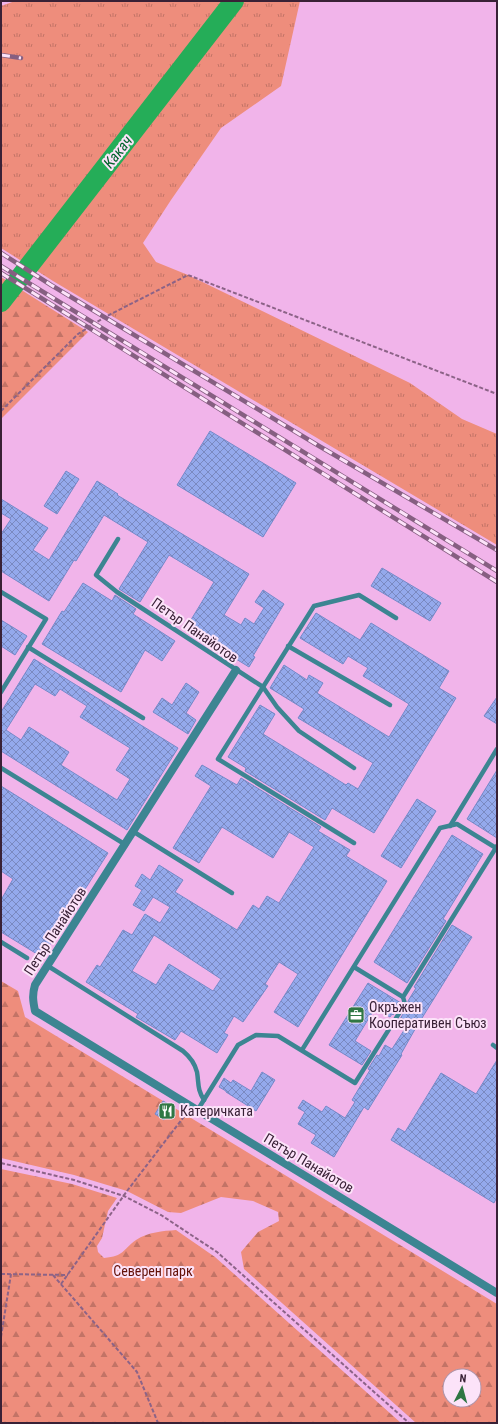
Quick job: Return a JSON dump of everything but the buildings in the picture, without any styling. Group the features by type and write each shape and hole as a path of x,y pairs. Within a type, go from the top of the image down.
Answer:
{"street":[{"name":"Петър Панайотов","path":"236,670 126,845 35,985 33,992 35,1011 497,1293"}],"lane":[{"name":"Петър Панайотов","path":"118,539 96,575 117,592 236,670"},
{"path":"1,592 46,619 1,692"},
{"path":"354,843 218,760 314,606 359,595 396,618"},
{"path":"288,646 390,705"},
{"path":"28,647 143,718"},
{"path":"236,670 263,687 277,707 299,731 354,768"},
{"path":"450,826 497,749"},
{"path":"1,768 126,845"},
{"path":"194,1109 204,1100 238,1045 256,1035 278,1036 355,1083 404,1004 403,997 496,847 457,824 440,828 302,1050"},
{"path":"134,832 232,893"},
{"path":"1,942 28,958"},
{"path":"48,966 183,1051 188,1056 196,1071 198,1088 204,1100"},
{"path":"354,967 403,997"}],"path":[{"path":"1,411 78,334 105,317 188,275 497,394"},
{"path":"61,1284 124,1196 194,1109"},
{"path":"1,1163 74,1180 124,1196 162,1215 217,1252 409,1423"},
{"path":"1,1274 68,1275"},
{"path":"1,1337 11,1274"},
{"path":"53,1274 137,1372 158,1423"}],"green space":[{"path":"15,1 300,1 281,86 221,128 143,243 156,262 188,275 410,383 462,419 497,434 497,545 53,281 1,248 1,6"},
{"path":"1,277 88,332 1,419"},
{"path":"1,981 18,991 25,1017 497,1304 497,1423 416,1423 244,1269 241,1252 258,1232 279,1221 278,1212 253,1201 221,1197 181,1213 168,1212 127,1191 74,1175 1,1158"},
{"name":"Северен парк","path":"1,1169 72,1184 117,1198 108,1211 102,1238 97,1246 98,1252 104,1258 120,1254 136,1240 145,1235 156,1232 176,1230 215,1257 401,1423 1,1423"}],"waterway":[{"name":"Какач","path":"1,302 234,1"}],"railway":[{"path":"1,55 21,58"},
{"path":"1,253 51,285 319,446 497,550"},
{"path":"1,266 497,571"},
{"path":"1,273 497,582"}],"place":[{"name":"Окръжен Кооперативен Съюз","path":"356,1015"},
{"name":"Катеричката","path":"167,1111"}]}
